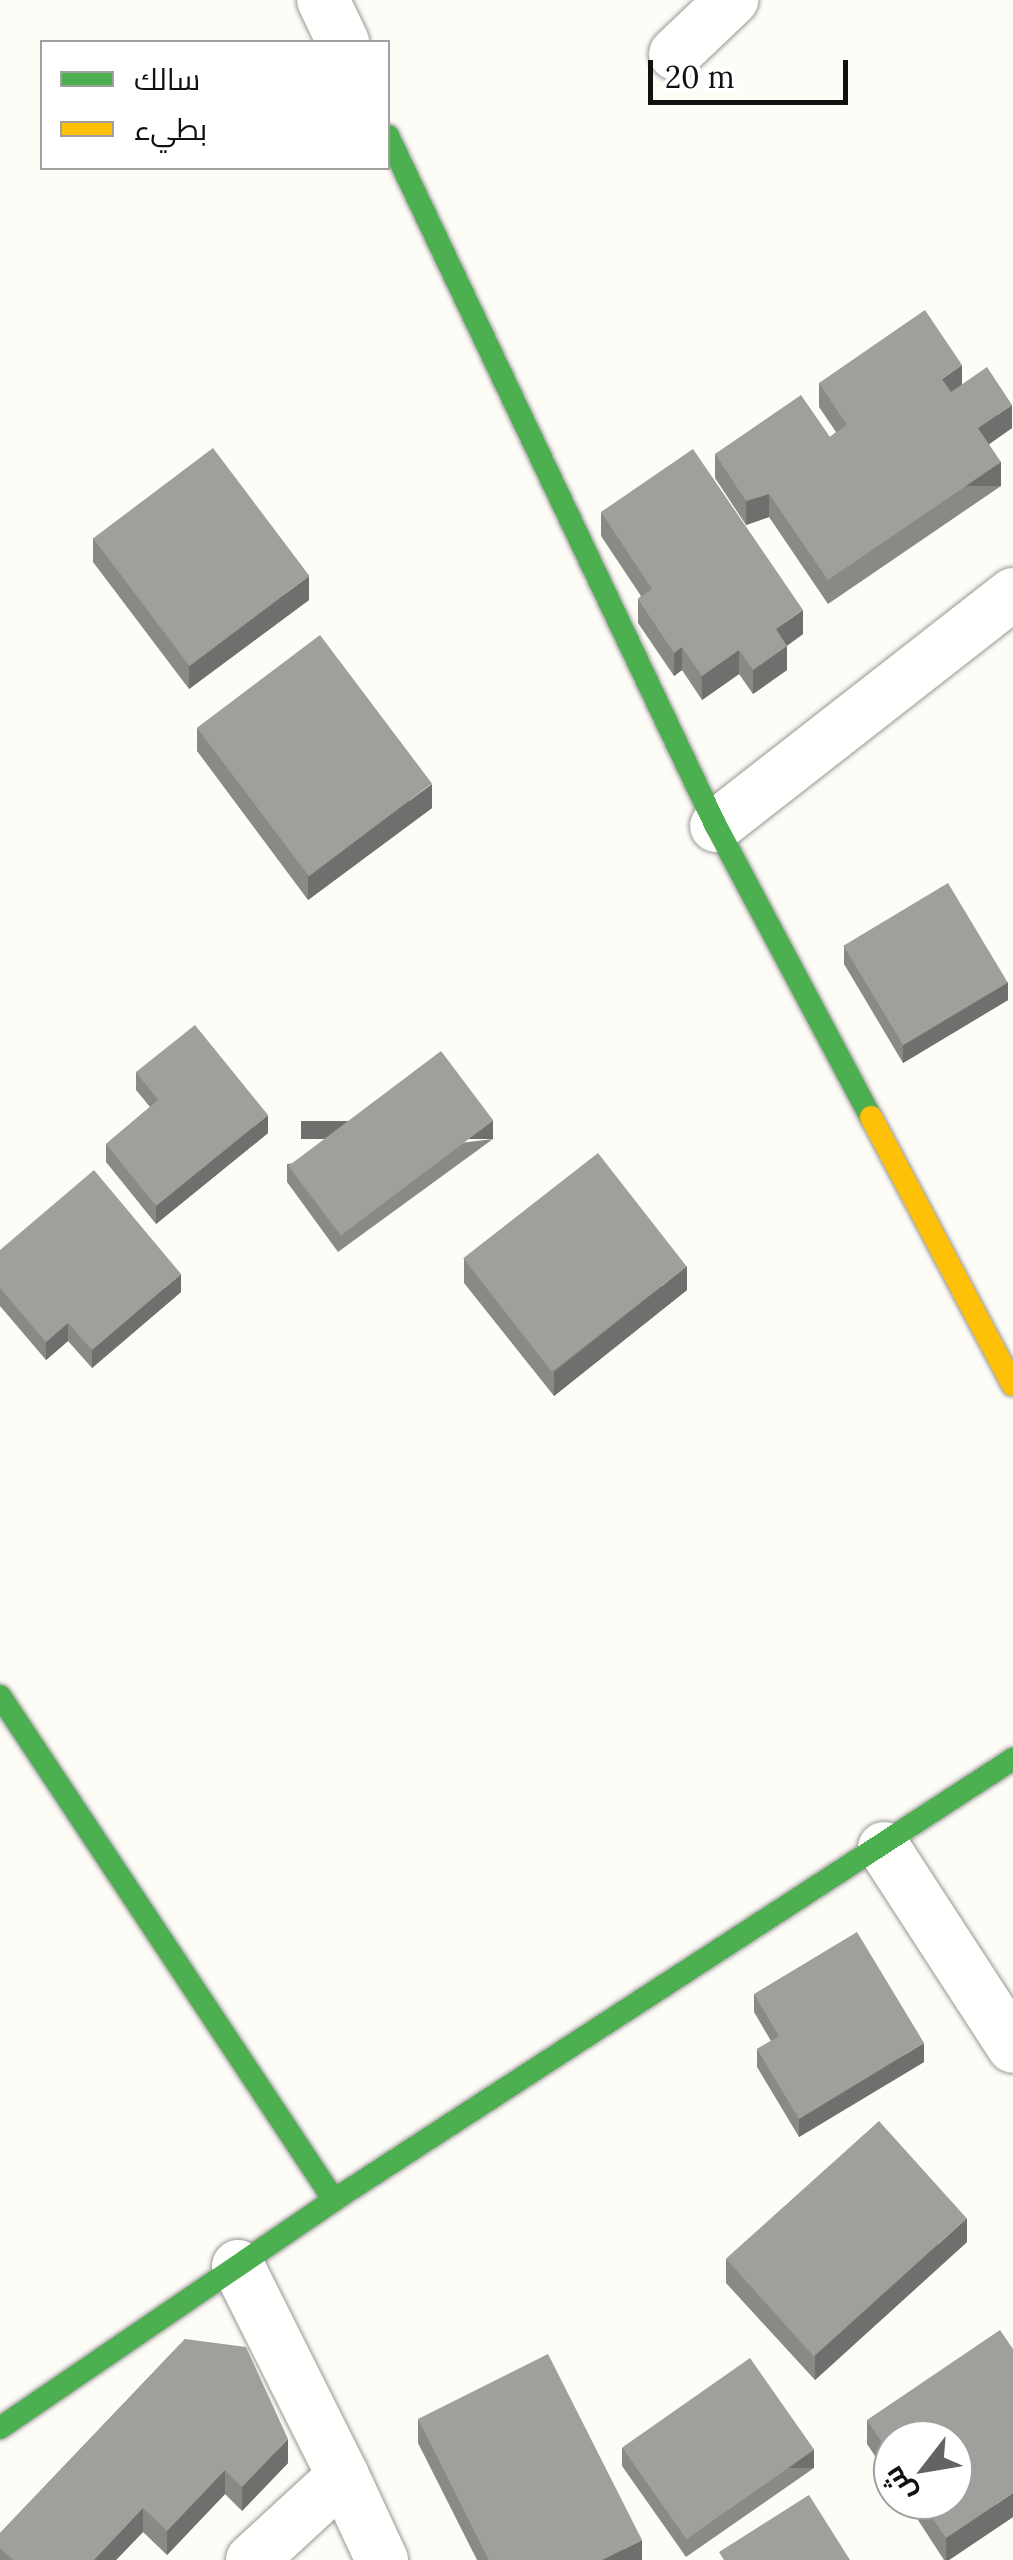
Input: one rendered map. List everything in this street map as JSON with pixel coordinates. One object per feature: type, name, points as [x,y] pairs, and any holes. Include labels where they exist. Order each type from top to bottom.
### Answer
[{"type":"street","points":[[323,0],[342,40]]},
{"type":"street","points":[[676,54],[732,0]]},
{"type":"street","points":[[390,140],[716,826],[1013,1386]]},
{"type":"street","points":[[716,826],[1013,594]]},
{"type":"street","points":[[0,1696],[334,2200]]},
{"type":"street","points":[[0,2428],[334,2200],[884,1848],[1013,1758]]},
{"type":"street","points":[[884,1848],[1013,2048]]},
{"type":"street","points":[[238,2266],[382,2560]]},
{"type":"street","points":[[252,2560],[342,2476]]},
{"type":"building","points":[[925,310],[962,365],[942,379],[951,392],[987,367],[1012,405],[978,428],[1001,462],[828,580],[769,494],[746,501],[715,454],[801,395],[830,437],[847,425],[819,383]]},
{"type":"building","points":[[213,448],[309,576],[189,666],[93,538]]},
{"type":"building","points":[[693,449],[803,610],[776,629],[787,646],[753,670],[739,650],[702,676],[682,647],[674,653],[638,599],[652,589],[601,512]]},
{"type":"building","points":[[320,635],[432,784],[309,876],[197,728]]},
{"type":"building","points":[[948,883],[1008,982],[903,1045],[843,946]]},
{"type":"building","points":[[195,1025],[268,1115],[156,1206],[106,1144],[158,1100],[136,1072]]},
{"type":"building","points":[[441,1051],[493,1120],[341,1235],[288,1166]]},
{"type":"building","points":[[598,1153],[687,1266],[552,1372],[463,1258]]},
{"type":"building","points":[[94,1170],[181,1274],[92,1350],[68,1323],[46,1342],[0,1288],[0,1250]]},
{"type":"building","points":[[857,1932],[924,2043],[799,2119],[757,2049],[779,2036],[754,1994]]},
{"type":"building","points":[[879,2121],[967,2218],[814,2356],[726,2259]]},
{"type":"building","points":[[1000,2330],[1013,2349],[1013,2493],[973,2520],[973,2420],[873,2420],[873,2429],[867,2420]]},
{"type":"building","points":[[185,2339],[246,2347],[288,2439],[242,2487],[225,2470],[167,2531],[143,2508],[94,2560],[13,2560],[0,2548],[0,2533]]},
{"type":"building","points":[[548,2354],[642,2540],[602,2560],[489,2560],[418,2419]]},
{"type":"building","points":[[750,2358],[814,2450],[686,2539],[622,2447]]},
{"type":"building","points":[[809,2495],[850,2560],[724,2560],[719,2552]]},
{"type":"building","points":[[934,2520],[973,2520],[946,2538]]},
{"type":"traffic: fast","points":[[390,140],[716,826],[871,1117]]},
{"type":"traffic: fast","points":[[0,1696],[334,2200]]},
{"type":"traffic: fast","points":[[0,2428],[334,2200],[1013,1759]]},
{"type":"traffic: slow","points":[[871,1117],[1013,1385]]}]
